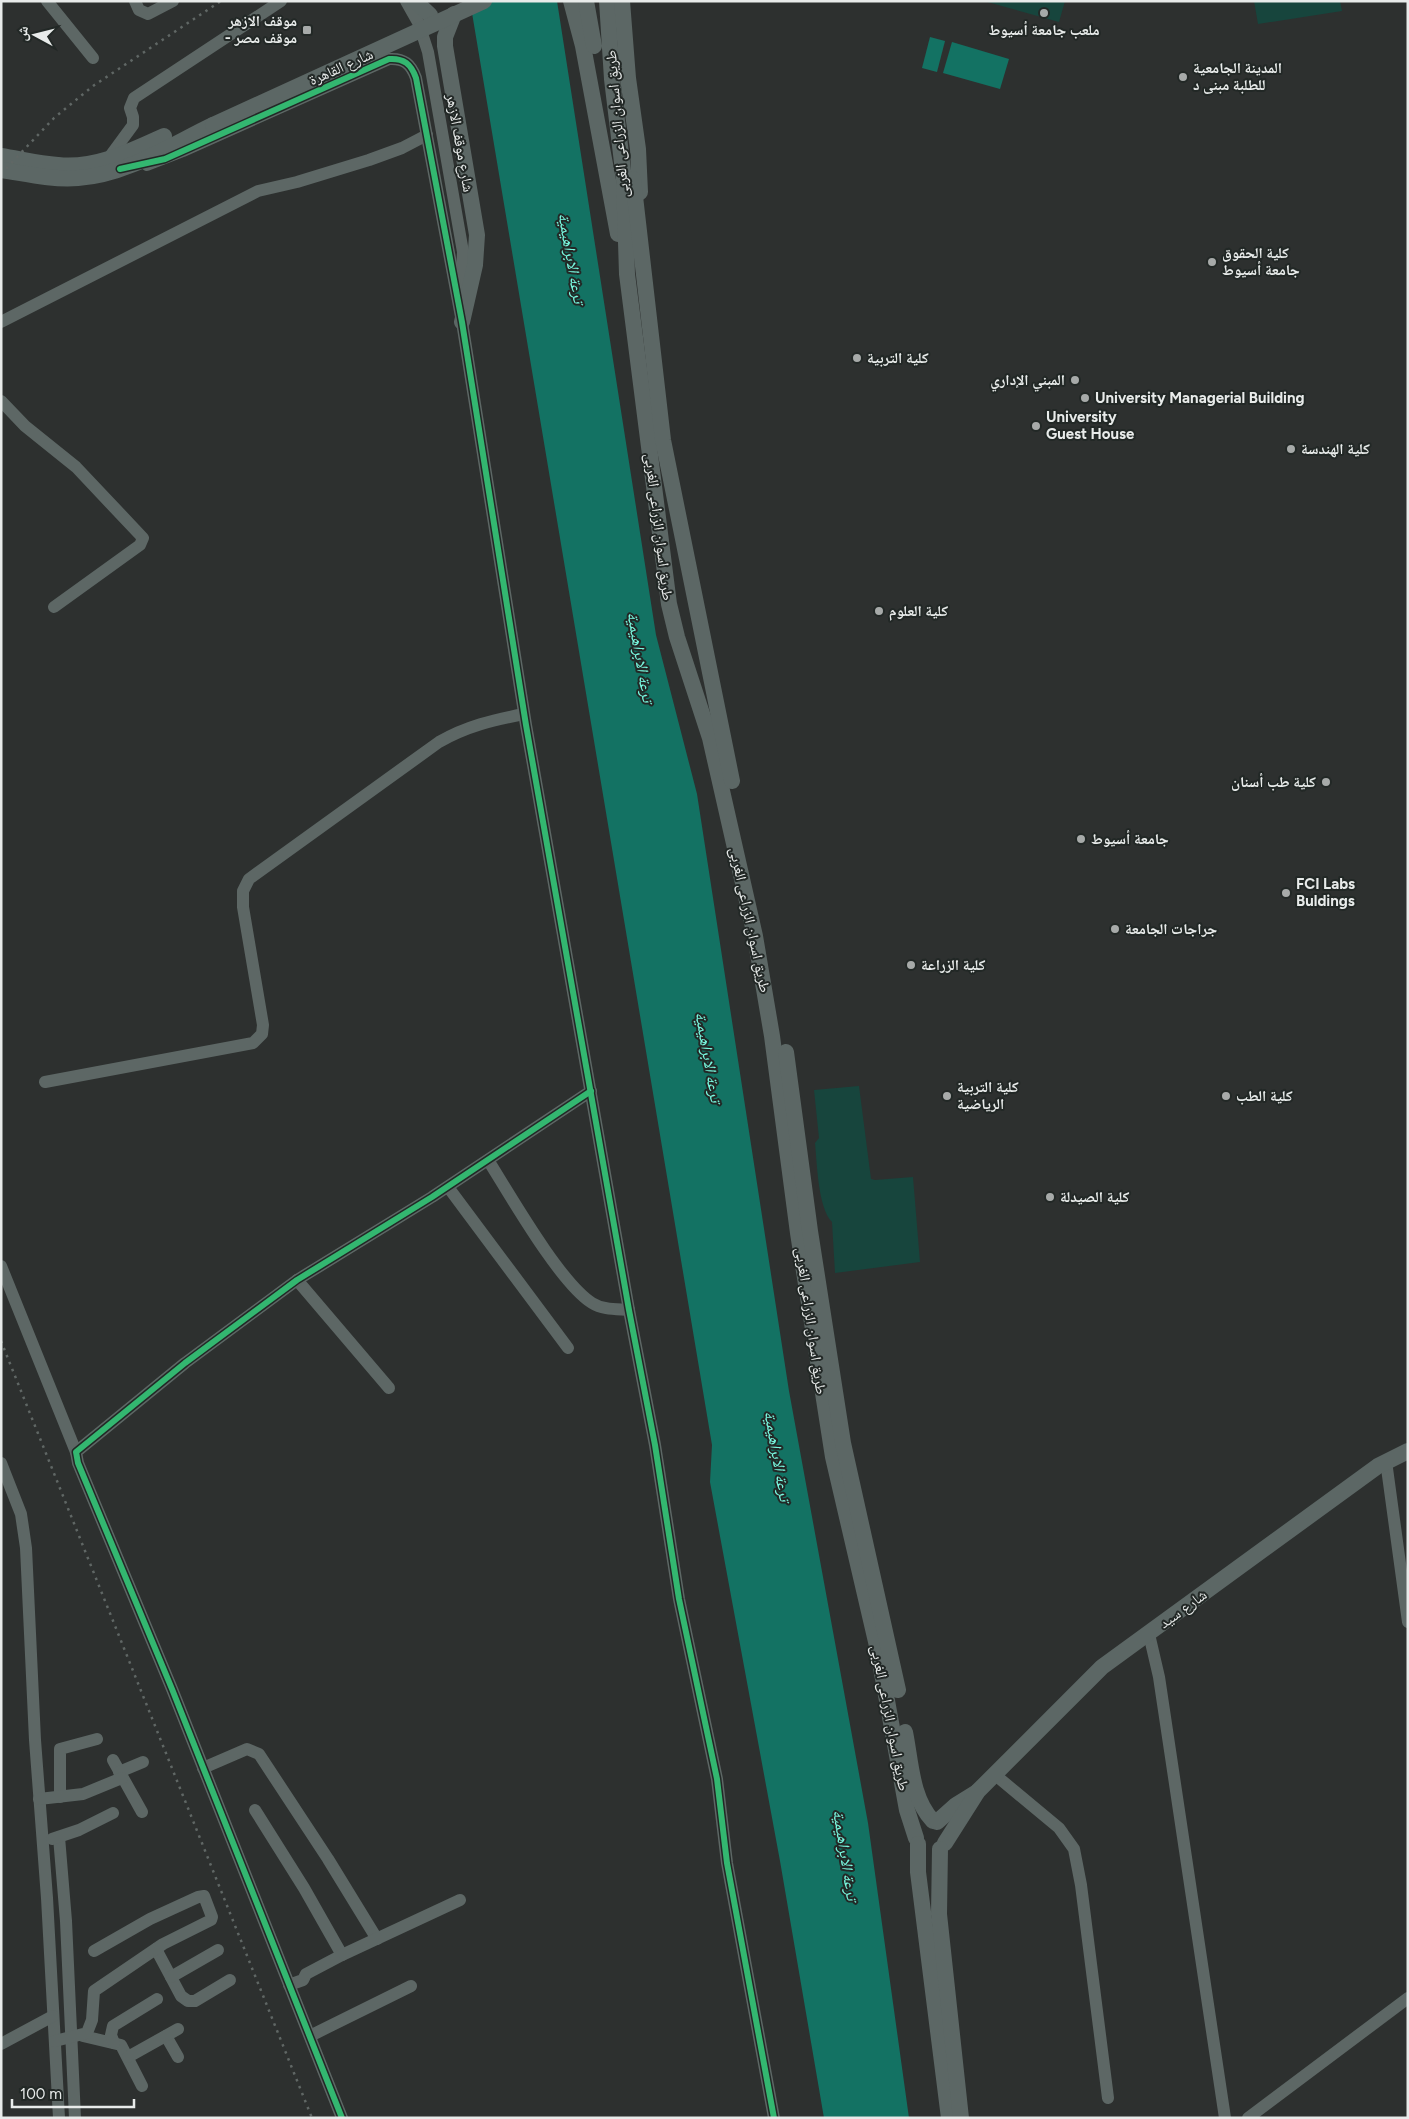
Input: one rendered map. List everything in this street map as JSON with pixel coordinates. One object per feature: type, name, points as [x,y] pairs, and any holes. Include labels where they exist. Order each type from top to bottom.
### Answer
[{"type":"main road","points":[[415,1],[430,15]]},
{"type":"main road","points":[[212,120],[430,15],[484,1]]},
{"type":"main road","points":[[571,1],[583,46],[608,188],[627,274]]},
{"type":"main road","points":[[586,1],[632,237]]},
{"type":"main road","name":"طريق اسوان الزراعى الغربى","points":[[607,1],[613,88],[624,179],[632,237],[646,303],[663,440],[734,794],[760,909],[782,1026],[843,1443],[885,1626],[917,1794],[923,1809],[935,1822]]},
{"type":"main road","name":"طريق اسوان الزراعى الغربى","points":[[615,1],[632,237],[627,274],[672,621],[718,768],[755,936],[772,1036],[800,1243],[831,1448],[883,1675],[907,1810],[917,1841],[918,1872],[949,2118]]},
{"type":"main road","points":[[622,1],[628,78],[639,166],[632,237]]},
{"type":"main road","points":[[212,120],[457,8]]},
{"type":"main road","points":[[457,8],[445,37],[445,46],[477,235],[476,255],[462,322]]},
{"type":"main road","name":"شارع القاهرة","points":[[1,170],[62,178],[95,176],[114,164],[212,120]]},
{"type":"main road","name":"شارع القاهرة","points":[[1,156],[59,166],[114,164]]},
{"type":"main road","points":[[667,588],[676,602],[683,604],[689,597],[690,579]]},
{"type":"main road","points":[[683,652],[682,626],[685,621],[693,622],[703,637]]},
{"type":"main road","name":"شارع سيد","points":[[942,1846],[978,1791],[1102,1667],[1408,1451]]},
{"type":"main road","name":"شارع سيد","points":[[935,1822],[956,1805],[978,1791]]},
{"type":"main road","points":[[942,1846],[930,1852],[917,1841],[916,1833],[922,1824],[935,1822],[944,1828],[939,1914],[961,2118]]},
{"type":"street","points":[[47,1],[93,58]]},
{"type":"street","points":[[135,1],[139,10],[144,13],[152,13],[173,1]]},
{"type":"street","name":"شارع موقف الازهر","points":[[406,1],[419,24],[428,52],[462,242],[463,263],[456,293]]},
{"type":"street","points":[[114,164],[134,120],[130,108],[134,98],[199,61],[285,4]]},
{"type":"street","name":"شارع القاهرة","points":[[114,164],[141,166],[165,159],[389,59],[405,61],[413,68],[462,322],[524,714],[629,1310],[656,1445],[679,1599],[717,1779],[727,1863],[774,2118]]},
{"type":"street","points":[[1,322],[258,191],[297,182],[370,160],[402,148],[427,135]]},
{"type":"street","points":[[1,401],[25,426],[76,468],[143,538],[140,544],[54,607]]},
{"type":"street","points":[[45,1082],[254,1043],[262,1034],[263,1024],[243,907],[243,891],[250,879],[439,742],[462,729],[484,721],[524,714]]},
{"type":"street","points":[[76,1452],[185,1363],[297,1280],[448,1187],[591,1091]]},
{"type":"street","points":[[488,1160],[558,1268],[577,1290],[592,1303],[604,1308],[629,1310]]},
{"type":"street","points":[[448,1187],[568,1348]]},
{"type":"street","points":[[1,1266],[76,1452],[78,1463],[203,1768],[342,2118]]},
{"type":"street","points":[[297,1280],[388,1388]]},
{"type":"street","points":[[1,1463],[23,1525],[59,2118]]},
{"type":"street","points":[[1384,1468],[1395,1519],[1408,1622]]},
{"type":"street","points":[[1149,1634],[1159,1677],[1224,2118]]},
{"type":"street","points":[[60,1797],[60,1749],[97,1739]]},
{"type":"street","points":[[203,1768],[247,1749],[259,1754],[377,1939]]},
{"type":"street","points":[[40,1799],[96,1790],[118,1770],[143,1762]]},
{"type":"street","points":[[118,1770],[142,1812]]},
{"type":"street","points":[[994,1774],[1059,1828],[1074,1849],[1081,1885],[1108,2098]]},
{"type":"street","points":[[255,1810],[304,1888],[342,1955]]},
{"type":"street","points":[[42,1842],[59,1837],[113,1813]]},
{"type":"street","points":[[59,1837],[77,2037],[75,2118]]},
{"type":"street","points":[[77,2037],[91,2027],[94,1991],[156,1949],[211,1920],[212,1917],[204,1896],[198,1896],[165,1911],[94,1951]]},
{"type":"street","points":[[289,1985],[303,1980],[306,1974],[342,1955],[460,1900]]},
{"type":"street","points":[[156,1949],[184,2000],[192,2002],[230,1980]]},
{"type":"street","points":[[171,1977],[218,1950]]},
{"type":"street","points":[[310,2036],[411,1986]]},
{"type":"street","points":[[1248,2118],[1408,1998]]},
{"type":"street","points":[[114,2043],[110,2035],[113,2026],[157,1999]]},
{"type":"street","points":[[1,2044],[53,2016]]},
{"type":"street","points":[[128,2057],[178,2029]]},
{"type":"street","points":[[166,2036],[178,2057]]},
{"type":"street","points":[[55,2041],[77,2037],[114,2043],[124,2048],[142,2086]]},
{"type":"shaded area","name":"ملعب جامعة أسيوط","points":[[984,1],[1065,1],[1059,22]]},
{"type":"shaded area","points":[[1254,1],[1340,1],[1342,11],[1258,24]]},
{"type":"shaded area","points":[[859,1086],[871,1179],[913,1177],[920,1262],[835,1273],[832,1222],[824,1207],[818,1173],[815,1143],[819,1138],[814,1090]]},
{"type":"water","name":"ترعة الابراهيمية","points":[[470,1],[557,1],[656,635],[697,794],[789,1391],[868,1823],[909,2118],[824,2118],[780,1861],[710,1482],[712,1445]]},
{"type":"water","points":[[930,37],[945,41],[937,72],[922,68]]},
{"type":"water","points":[[952,42],[1009,59],[1000,89],[943,73]]},
{"type":"railway","points":[[1,174],[54,118],[93,86],[221,1]]},
{"type":"railway","points":[[1,1341],[312,2118]]},
{"type":"cycle path","points":[[120,169],[165,159],[389,59],[406,63],[412,69],[416,78],[462,322],[526,725],[629,1310],[655,1445],[679,1599],[717,1779],[727,1863],[774,2118]]},
{"type":"cycle path","points":[[342,2118],[172,1689],[78,1463],[76,1452],[185,1363],[297,1280],[432,1197],[591,1091]]},
{"type":"place","name":"ملعب جامعة أسيوط","points":[[1044,13]]},
{"type":"place","name":"موقف الازهر - موقف مصر","points":[[307,30]]},
{"type":"place","name":"المدينة الجامعية للطلبة مبنى د","points":[[1183,77]]},
{"type":"place","name":"كلية الحقوق جامعة أسيوط","points":[[1212,262]]},
{"type":"place","name":"كلية التربية","points":[[857,358]]},
{"type":"place","name":"المبني الإداري","points":[[1075,380]]},
{"type":"place","name":"University Managerial Building","points":[[1085,398]]},
{"type":"place","name":"University Guest House","points":[[1036,426]]},
{"type":"place","name":"كلية الهندسة","points":[[1291,449]]},
{"type":"place","name":"كلية العلوم","points":[[879,611]]},
{"type":"place","name":"كلية طب أسنان","points":[[1326,782]]},
{"type":"place","name":"جامعة أسيوط","points":[[1081,839]]},
{"type":"place","name":"FCI Labs Buldings","points":[[1286,893]]},
{"type":"place","name":"جراجات الجامعة","points":[[1115,929]]},
{"type":"place","name":"كلية الزراعة","points":[[911,965]]},
{"type":"place","name":"كلية التربية الرياضية","points":[[947,1096]]},
{"type":"place","name":"كلية الطب","points":[[1226,1096]]},
{"type":"place","name":"كلية الصيدلة","points":[[1050,1197]]}]
